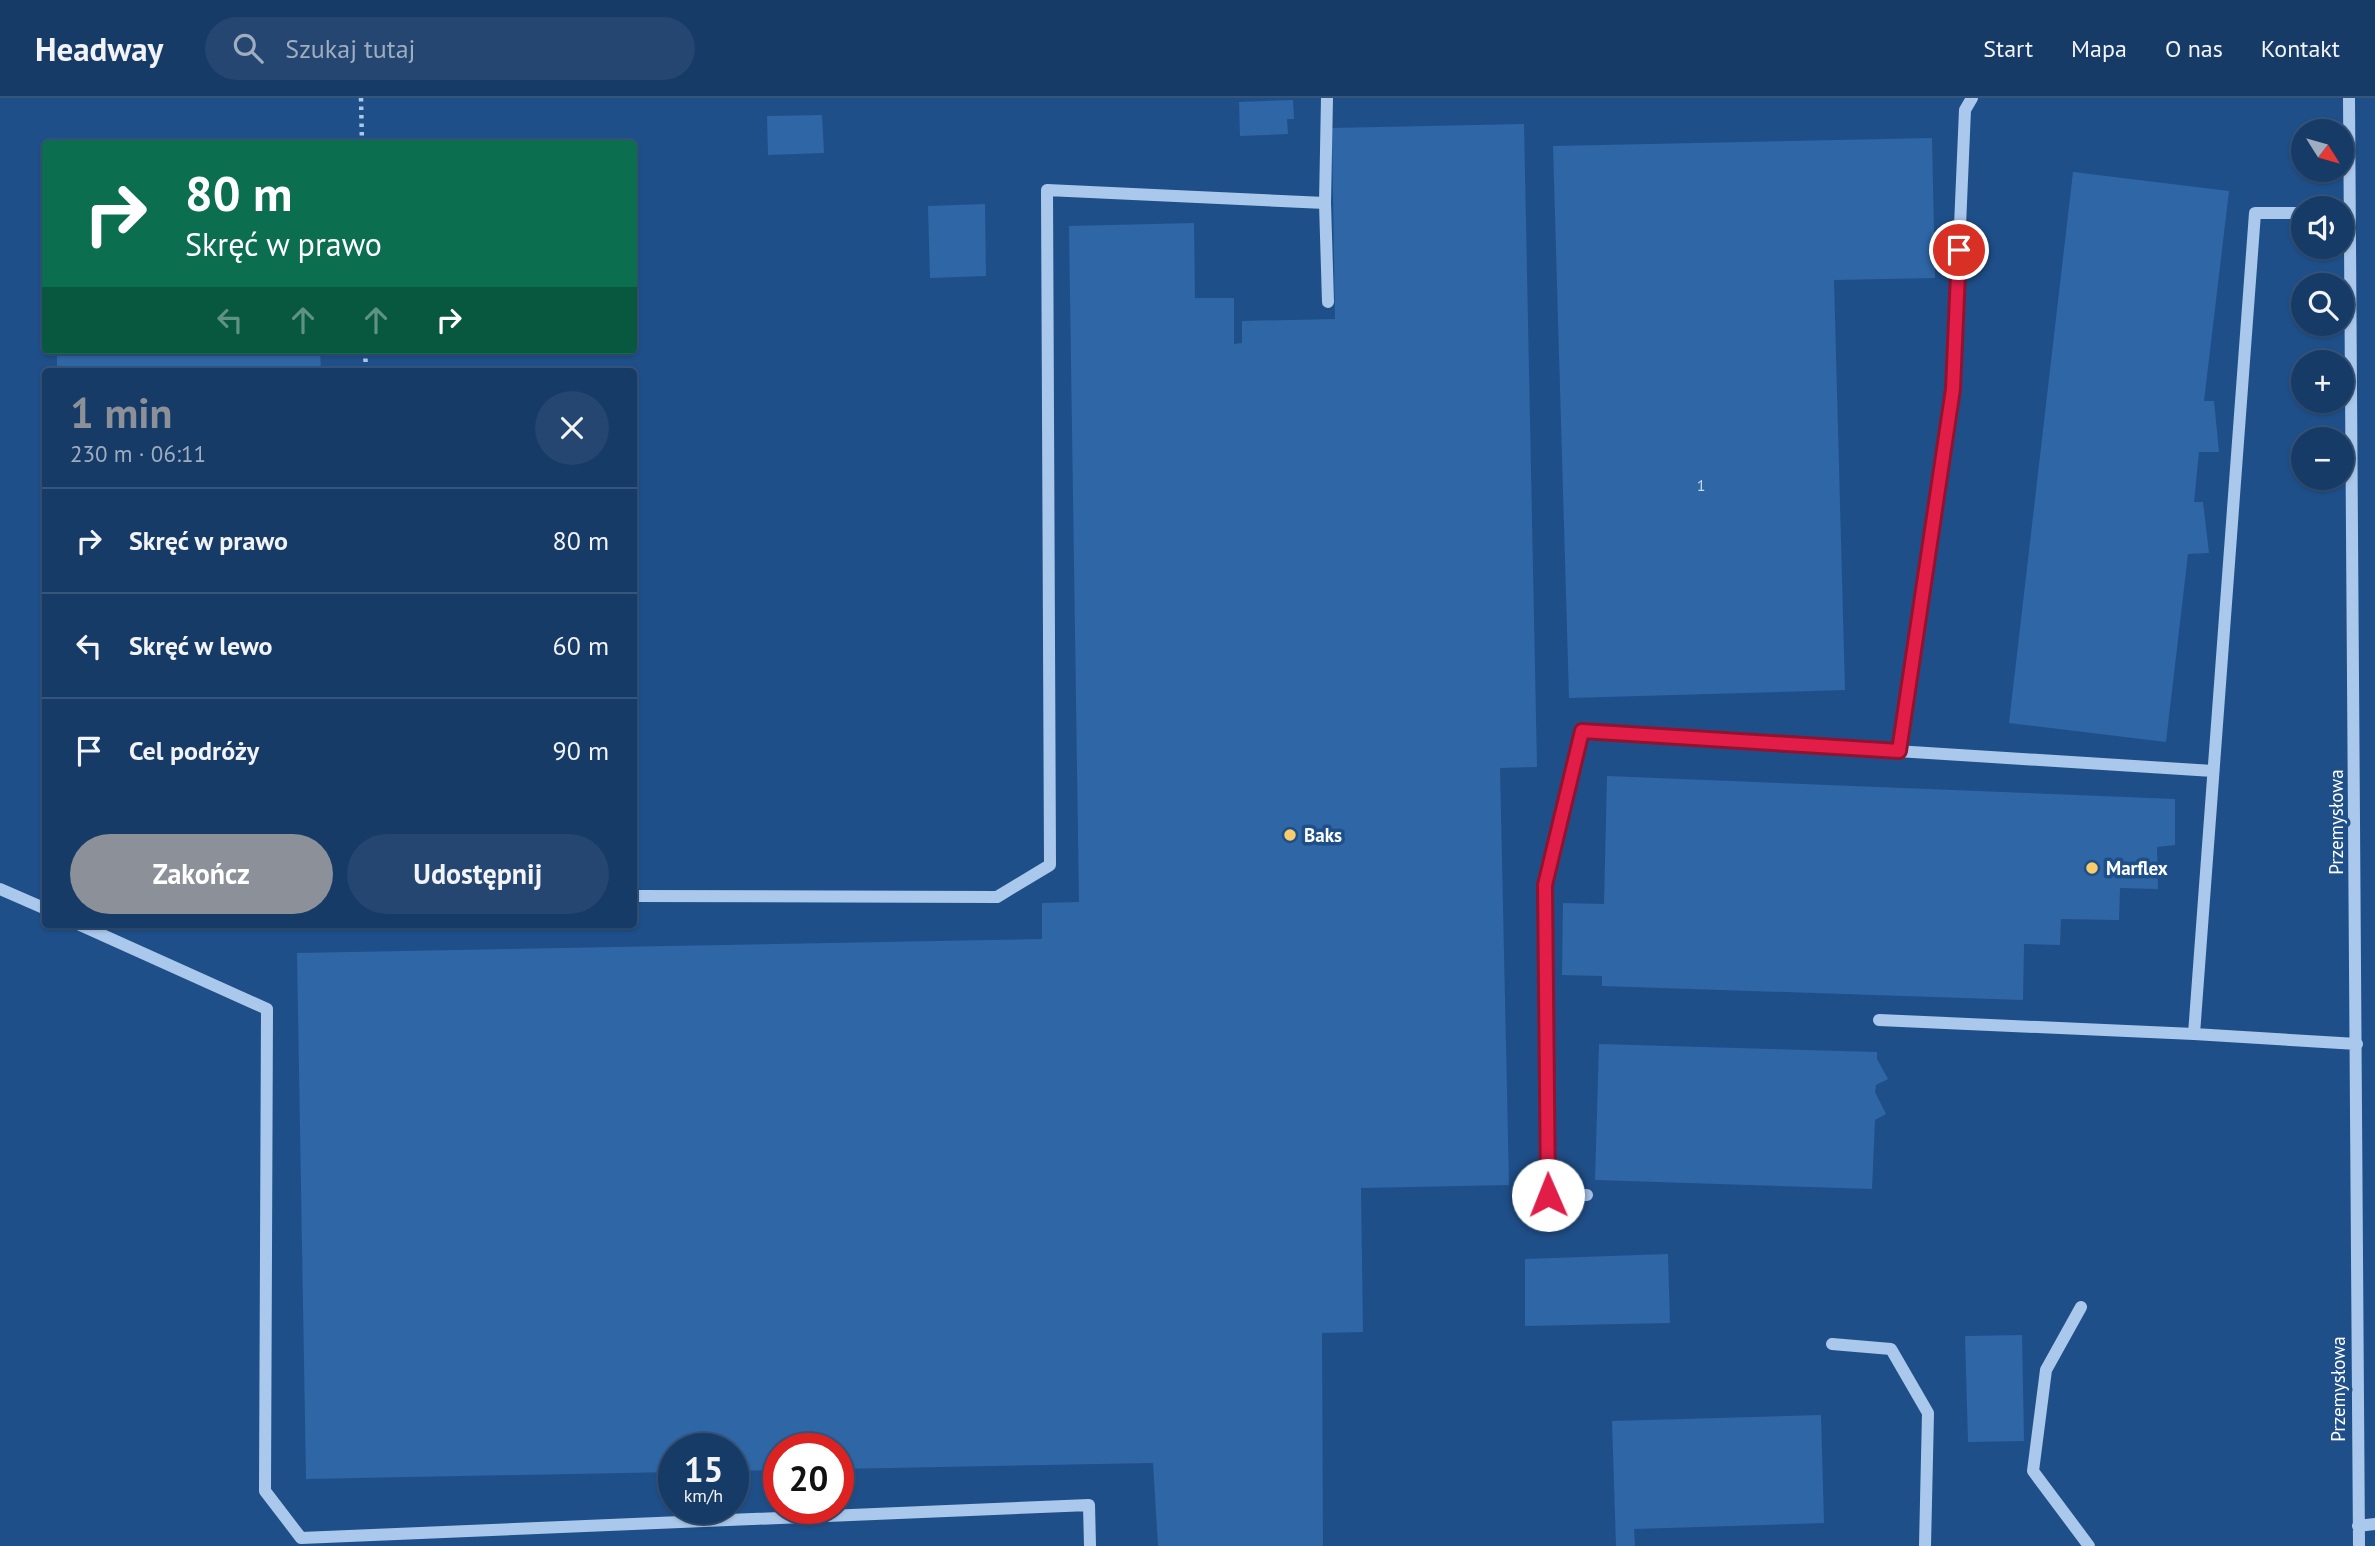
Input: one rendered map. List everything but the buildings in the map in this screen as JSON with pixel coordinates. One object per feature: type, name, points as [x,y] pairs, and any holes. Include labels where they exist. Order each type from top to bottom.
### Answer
[{"type":"street","points":[[1327,98],[1325,203],[1328,302]]},
{"type":"street","points":[[1899,751],[1953,389],[1965,110],[1972,98]]},
{"type":"street","name":"Przemysłowa","points":[[2346,196],[2349,98]]},
{"type":"street","points":[[637,896],[997,897],[1050,865],[1047,190],[1325,203]]},
{"type":"street","points":[[2194,1034],[2255,213],[2291,213]]},
{"type":"street","name":"Przemysłowa","points":[[2347,259],[2357,1044],[2359,1546]]},
{"type":"street","points":[[1587,1195],[1548,1195],[1547,1168],[1545,885],[1582,731],[2213,771]]},
{"type":"street","points":[[0,889],[42,907]]},
{"type":"street","points":[[87,928],[267,1009],[265,1491],[301,1538],[1089,1505],[1090,1546]]},
{"type":"street","points":[[1879,1020],[2357,1044]]},
{"type":"street","points":[[2081,1307],[2046,1370],[2033,1471],[2089,1546]]},
{"type":"street","points":[[1832,1344],[1891,1349],[1927,1413],[1926,1546]]},
{"type":"street","points":[[2358,1526],[2375,1524]]},
{"type":"path","points":[[361,98],[362,140]]},
{"type":"place","name":"Baks","points":[[1290,835]]},
{"type":"place","name":"Marflex","points":[[2092,868]]},
{"type":"route","points":[[1548,1195],[1545,885],[1582,731],[1899,751],[1953,389],[1959,250]]}]
